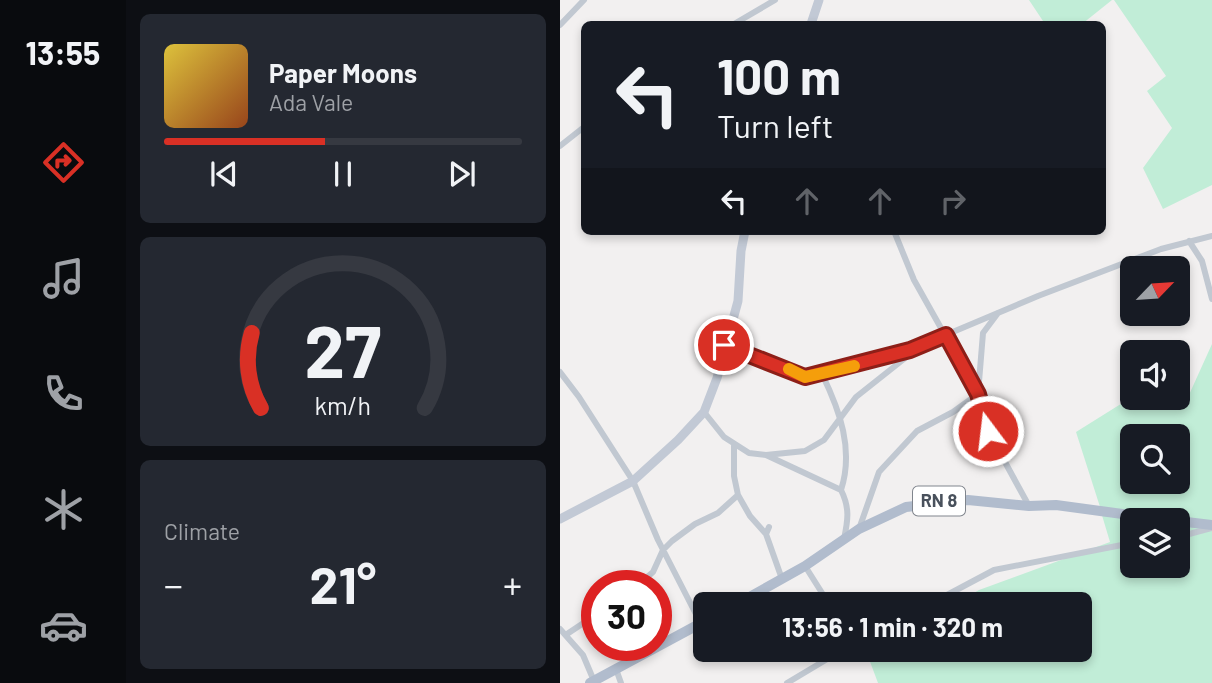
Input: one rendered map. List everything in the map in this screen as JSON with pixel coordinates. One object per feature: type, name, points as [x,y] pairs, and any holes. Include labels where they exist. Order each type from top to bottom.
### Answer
[{"type":"main road","name":"RN 8","points":[[759,592],[806,566],[884,515],[930,502],[968,500],[1029,506],[1056,505],[1120,514]]},
{"type":"main road","points":[[1190,523],[1212,526]]},
{"type":"main road","points":[[592,682],[693,627]]},
{"type":"street","points":[[560,25],[584,0]]},
{"type":"street","points":[[739,21],[775,0]]},
{"type":"street","points":[[812,21],[819,0]]},
{"type":"street","points":[[560,146],[581,129]]},
{"type":"street","points":[[560,519],[633,481],[704,412],[717,378],[738,301],[744,235]]},
{"type":"street","points":[[896,235],[914,280],[978,394],[988,431],[1029,506]]},
{"type":"street","points":[[724,345],[805,377],[822,374],[921,346],[999,312],[1189,241],[1212,236]]},
{"type":"street","points":[[1189,241],[1202,261],[1212,299]]},
{"type":"street","points":[[859,529],[879,472],[917,430],[953,412],[978,394],[984,333],[999,312]]},
{"type":"street","points":[[704,412],[724,437],[749,453],[766,455],[805,451],[824,440],[856,397],[921,346]]},
{"type":"street","points":[[560,372],[633,481],[663,550],[693,604]]},
{"type":"street","points":[[822,374],[845,429],[845,477],[841,490]]},
{"type":"street","points":[[734,444],[734,476],[738,495],[767,531],[782,579]]},
{"type":"street","points":[[766,455],[841,490],[848,504],[849,518],[844,540]]},
{"type":"street","points":[[654,570],[663,550],[672,541],[695,524],[718,513],[738,495]]},
{"type":"street","points":[[1190,533],[1212,526]]},
{"type":"street","points":[[953,592],[994,570],[1120,545]]},
{"type":"street","points":[[806,566],[822,592]]},
{"type":"street","points":[[567,634],[581,625]]},
{"type":"street","points":[[560,629],[583,655],[592,682]]},
{"type":"street","points":[[787,683],[822,662]]},
{"type":"street","points":[[616,669],[621,683]]},
{"type":"green space","points":[[1029,0],[1112,0],[1086,21],[1043,21]]},
{"type":"green space","points":[[1114,0],[1212,0],[1212,185],[1163,209],[1143,168],[1172,128],[1147,91],[1166,76]]},
{"type":"green space","points":[[1212,344],[1212,683],[878,683],[870,662],[1092,662],[1092,592],[976,592],[1110,542],[1101,512],[1120,517],[1120,578],[1190,578],[1190,508],[1120,508],[1120,512],[1101,510],[1076,432],[1120,404],[1120,410],[1190,410],[1190,393]]},
{"type":"slow traffic","points":[[789,369],[805,377],[854,366]]},
{"type":"route","points":[[724,345],[805,377],[910,350],[946,335],[978,394],[988,431]]}]
